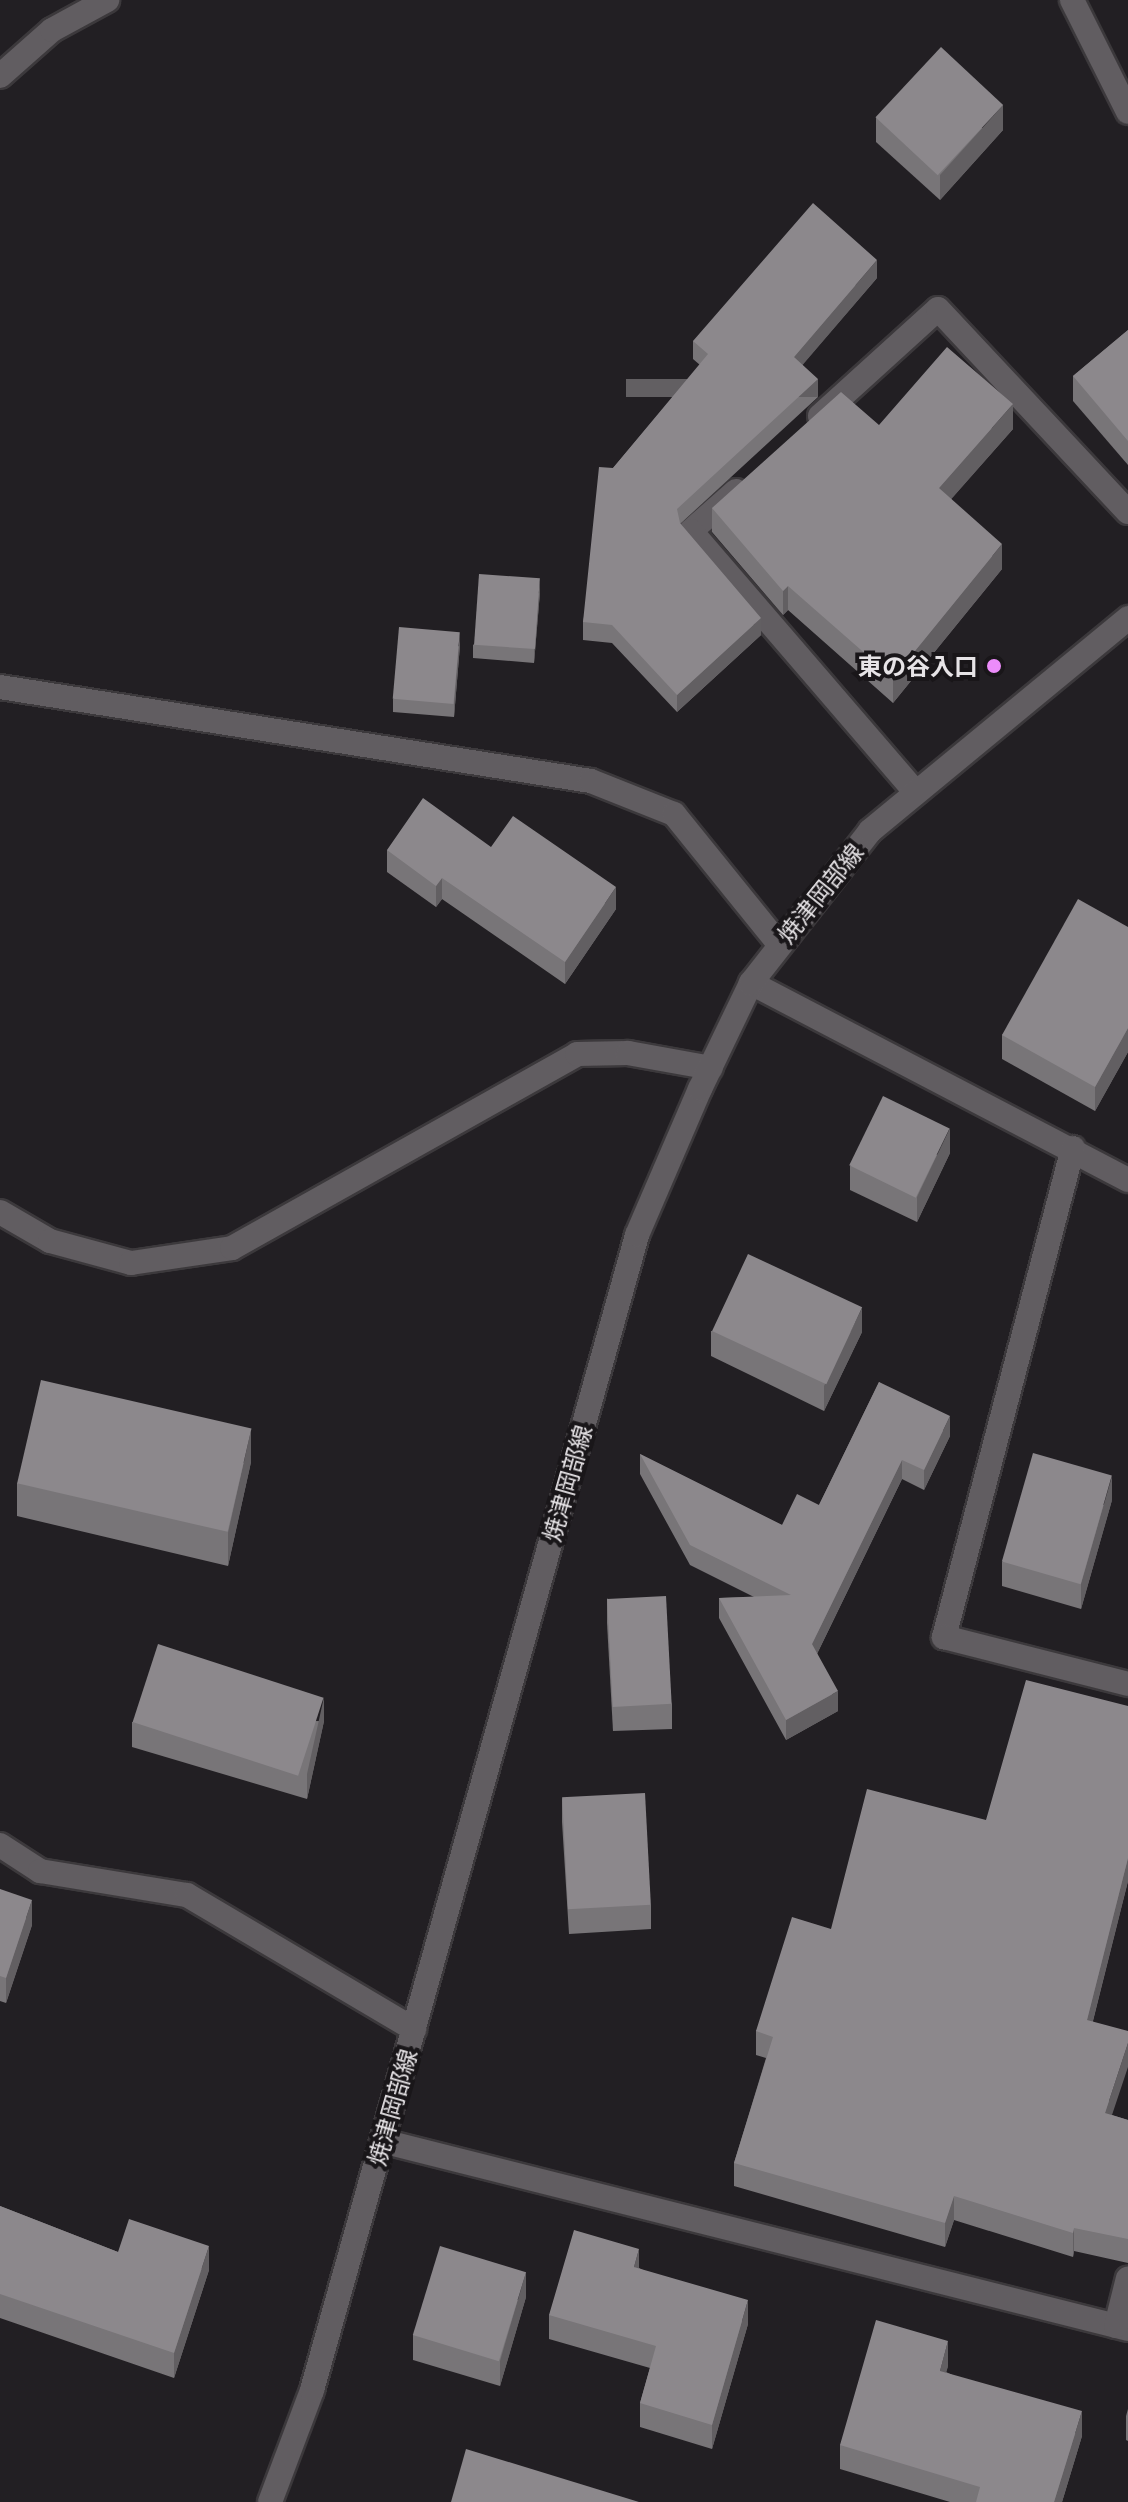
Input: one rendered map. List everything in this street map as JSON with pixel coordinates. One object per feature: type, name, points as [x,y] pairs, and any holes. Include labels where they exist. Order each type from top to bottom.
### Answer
[{"type":"street","points":[[0,76],[52,30],[107,0]]},
{"type":"street","points":[[1072,0],[1128,112]]},
{"type":"street","points":[[797,436],[938,309],[1128,512]]},
{"type":"street","points":[[762,468],[691,531],[916,793]]},
{"type":"street","name":"焼津岡部線","points":[[270,2502],[312,2390],[637,1235],[711,1068],[751,983],[870,831],[1128,618]]},
{"type":"street","points":[[0,687],[591,781],[674,814],[779,944]]},
{"type":"street","points":[[751,983],[1073,1148],[1128,1180]]},
{"type":"street","points":[[0,1212],[50,1241],[131,1263],[232,1248],[577,1054],[628,1053],[711,1068]]},
{"type":"street","points":[[1073,1148],[944,1637],[1128,1684]]},
{"type":"street","points":[[0,1845],[40,1871],[187,1895],[414,2029]]},
{"type":"street","points":[[382,2141],[1122,2327],[1128,2278]]},
{"type":"building","points":[[941,47],[1003,105],[938,175],[876,117]]},
{"type":"building","points":[[813,203],[877,260],[794,357],[818,379],[677,509],[680,523],[761,618],[677,695],[612,625],[583,622],[599,467],[613,468],[708,354],[693,341]]},
{"type":"building","points":[[1128,330],[1128,441],[1073,376]]},
{"type":"building","points":[[947,347],[1013,404],[939,488],[1002,544],[893,678],[788,586],[783,591],[712,508],[841,392],[879,425]]},
{"type":"building","points":[[479,574],[540,578],[535,649],[474,645]]},
{"type":"building","points":[[399,627],[460,632],[453,704],[393,699]]},
{"type":"building","points":[[423,798],[491,847],[513,816],[616,887],[565,962],[442,878],[436,886],[387,850]]},
{"type":"building","points":[[1078,899],[1128,927],[1128,1028],[1095,1087],[1002,1035]]},
{"type":"building","points":[[883,1096],[950,1128],[916,1198],[849,1165]]},
{"type":"building","points":[[748,1254],[862,1307],[826,1384],[712,1331]]},
{"type":"building","points":[[41,1380],[251,1429],[228,1532],[17,1483]]},
{"type":"building","points":[[879,1382],[950,1416],[924,1470],[902,1460],[812,1644],[838,1691],[786,1720],[719,1598],[791,1595],[690,1545],[640,1454],[782,1525],[797,1494],[819,1505]]},
{"type":"building","points":[[1033,1453],[1112,1476],[1081,1584],[1002,1562]]},
{"type":"building","points":[[666,1596],[672,1704],[613,1707],[607,1599]]},
{"type":"building","points":[[158,1644],[323,1698],[298,1776],[133,1722]]},
{"type":"building","points":[[1026,1680],[1128,1706],[1128,1858],[1087,2020],[1128,2031],[1128,2043],[1105,2113],[1128,2120],[1128,2239],[1074,2228],[1073,2233],[954,2196],[945,2223],[734,2163],[773,2037],[756,2031],[792,1917],[831,1929],[867,1789],[986,1820]]},
{"type":"building","points":[[645,1793],[651,1905],[568,1909],[562,1797]]},
{"type":"building","points":[[0,1889],[32,1900],[6,1978],[0,1976]]},
{"type":"building","points":[[0,2206],[118,2252],[129,2219],[209,2246],[174,2353],[0,2294]]},
{"type":"building","points":[[574,2230],[639,2249],[634,2267],[748,2300],[712,2425],[640,2403],[656,2346],[549,2315]]},
{"type":"building","points":[[440,2246],[526,2272],[499,2361],[413,2335]]},
{"type":"building","points":[[876,2320],[948,2341],[940,2371],[1082,2411],[1054,2502],[976,2502],[980,2487],[840,2445]]},
{"type":"building","points":[[466,2449],[639,2502],[451,2502]]},
{"type":"place","name":"東の谷入口","points":[[994,666]]}]
